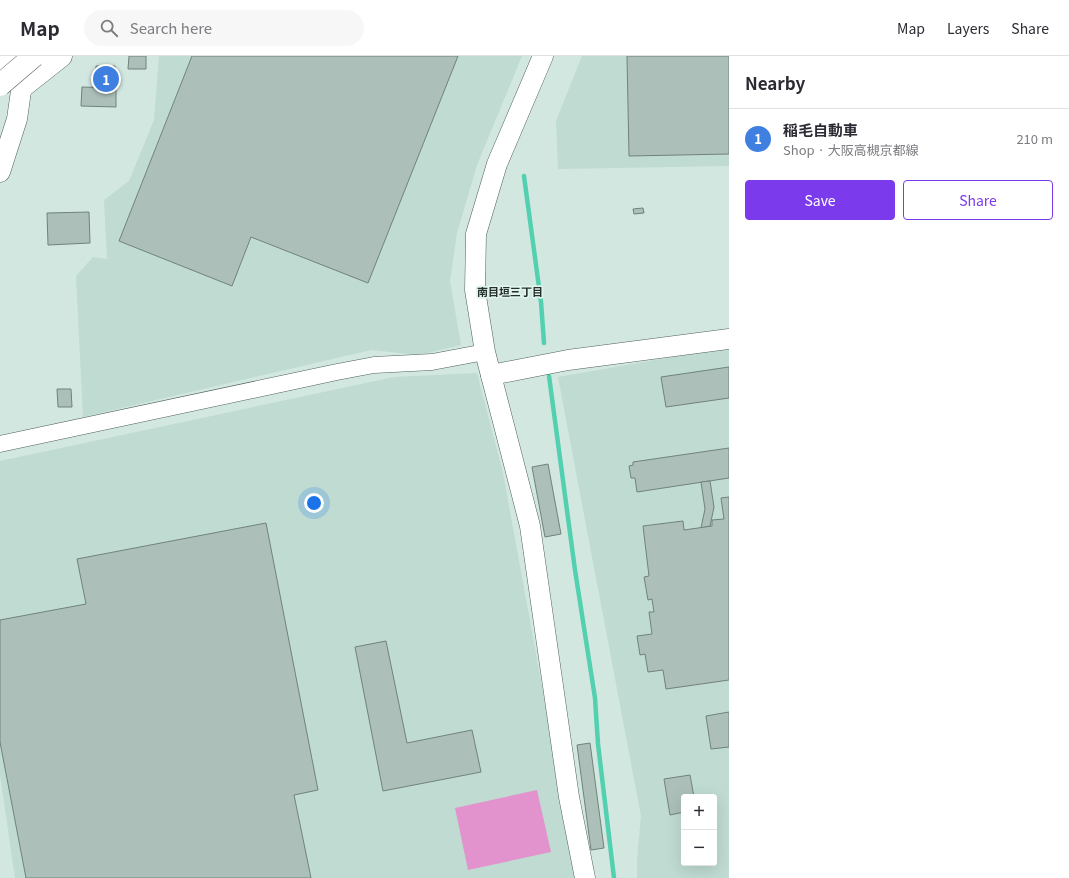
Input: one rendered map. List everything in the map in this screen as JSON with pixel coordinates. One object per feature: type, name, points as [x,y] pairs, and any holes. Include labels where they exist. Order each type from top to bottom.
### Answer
[{"type":"main road","points":[[0,61],[6,56]]},
{"type":"main road","points":[[0,84],[33,56]]},
{"type":"main road","points":[[23,86],[61,56]]},
{"type":"street","points":[[0,172],[17,119],[23,86],[33,56]]},
{"type":"street","points":[[543,56],[497,164],[476,234],[475,290],[485,352],[530,526],[567,782],[585,878]]},
{"type":"street","points":[[491,374],[568,360],[729,338]]},
{"type":"street","points":[[0,444],[337,372],[374,365],[432,362],[485,352]]},
{"type":"shaded area","points":[[159,56],[522,56],[477,165],[457,233],[450,281],[461,345],[419,355],[371,350],[83,417],[76,276],[93,257],[107,259],[104,200],[129,181],[154,120]]},
{"type":"shaded area","points":[[582,56],[729,56],[729,166],[558,169],[556,121]]},
{"type":"shaded area","points":[[729,347],[729,878],[637,878],[637,859],[641,816],[558,377]]},
{"type":"shaded area","points":[[477,373],[503,473],[577,878],[15,878],[0,775],[0,461],[394,377]]},
{"type":"shaded area","points":[[537,790],[551,852],[468,870],[455,808]]},
{"type":"building","points":[[129,56],[146,56],[146,69],[128,69]]},
{"type":"building","points":[[192,56],[458,56],[368,283],[251,237],[232,286],[119,241]]},
{"type":"building","points":[[627,56],[729,56],[729,154],[629,156]]},
{"type":"building","points":[[96,66],[115,66],[116,88],[95,87]]},
{"type":"building","points":[[82,87],[116,88],[116,107],[81,106]]},
{"type":"building","points":[[643,208],[644,213],[634,214],[633,209]]},
{"type":"building","points":[[89,212],[90,243],[48,245],[47,213]]},
{"type":"building","points":[[729,367],[729,398],[666,407],[661,377]]},
{"type":"building","points":[[57,389],[71,389],[72,407],[58,407]]},
{"type":"building","points":[[729,448],[729,478],[637,492],[635,478],[631,478],[629,466],[633,465],[633,462]]},
{"type":"building","points":[[548,464],[561,534],[545,537],[532,467]]},
{"type":"building","points":[[710,481],[714,507],[710,526],[701,528],[705,509],[701,482]]},
{"type":"building","points":[[729,497],[729,680],[666,689],[663,670],[648,672],[645,654],[640,655],[637,636],[652,634],[649,612],[654,612],[652,599],[648,600],[644,577],[649,576],[643,526],[683,521],[684,530],[712,526],[712,520],[724,519],[721,498]]},
{"type":"building","points":[[266,523],[318,790],[294,795],[311,878],[26,878],[0,742],[0,620],[86,604],[77,559]]},
{"type":"building","points":[[386,641],[407,743],[472,730],[481,772],[383,791],[355,647]]},
{"type":"building","points":[[729,712],[729,747],[711,749],[706,716]]},
{"type":"building","points":[[590,743],[604,848],[591,850],[577,745]]},
{"type":"building","points":[[690,775],[693,794],[681,794],[681,813],[670,815],[664,779]]},
{"type":"waterway","points":[[524,176],[541,302],[544,343]]},
{"type":"waterway","points":[[549,376],[575,570],[595,698],[598,744],[614,878]]},
{"type":"place","name":"稲毛自動車","points":[[106,79]]},
{"type":"district","name":"南目垣三丁目","points":[[510,292]]}]
